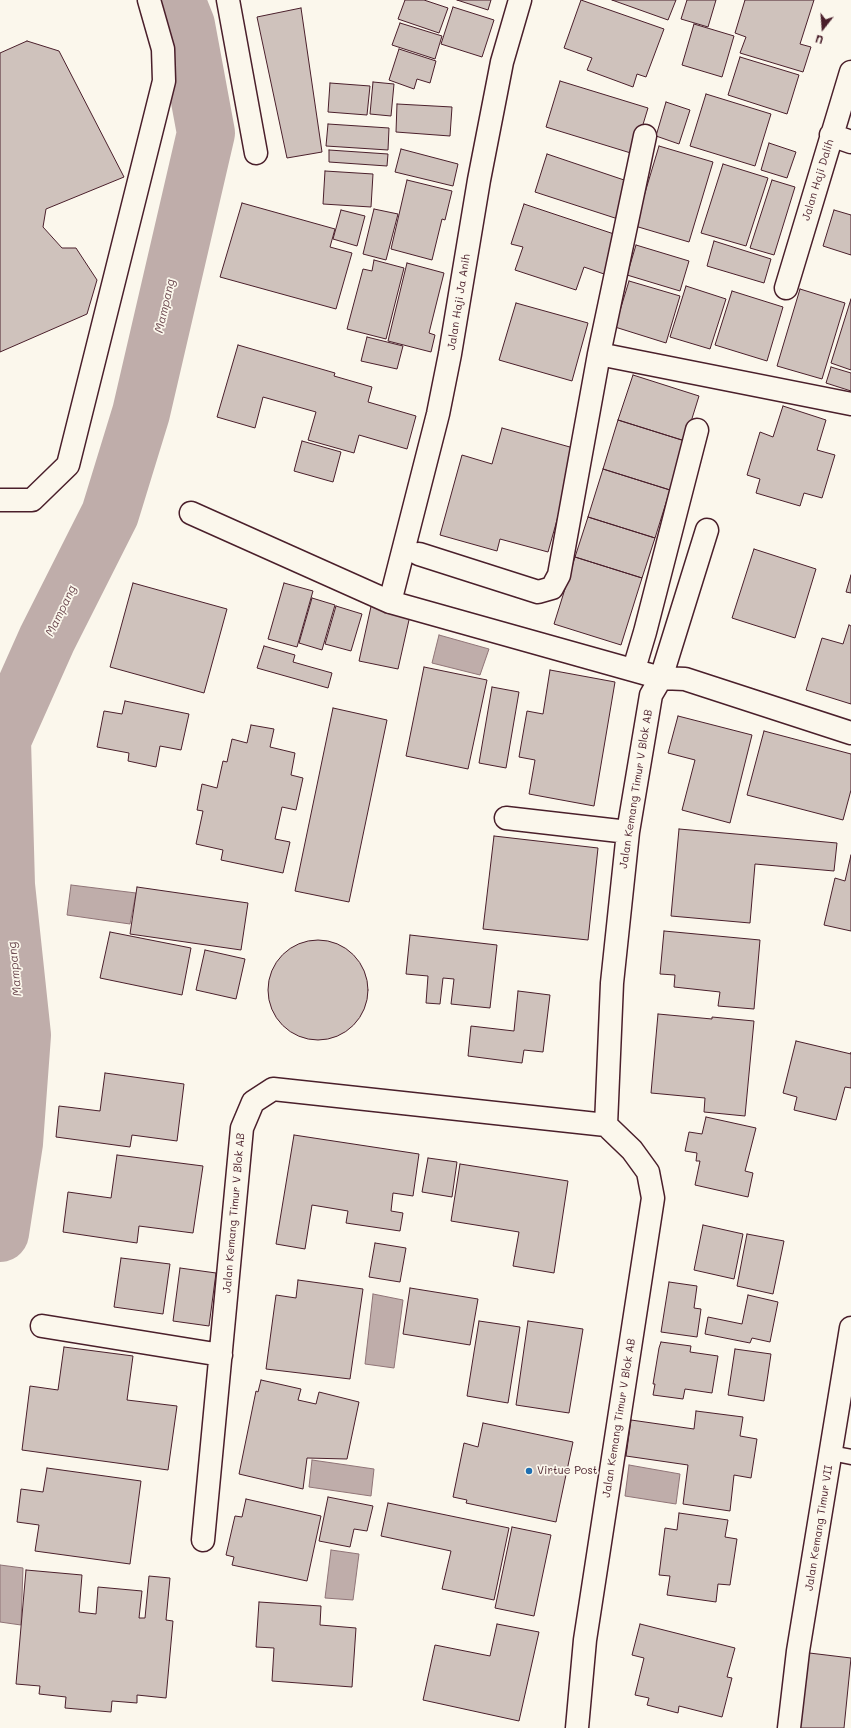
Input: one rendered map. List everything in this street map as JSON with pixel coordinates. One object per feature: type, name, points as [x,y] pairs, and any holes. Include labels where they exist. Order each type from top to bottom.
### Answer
[{"type":"street","points":[[0,500],[32,500],[68,465],[164,81],[163,49],[149,0]]},
{"type":"street","points":[[228,0],[256,153]]},
{"type":"street","name":"Jalan Haji Ja Anih","points":[[390,602],[438,414],[500,70],[520,0]]},
{"type":"street","name":"Jalan Haji Dalih","points":[[786,288],[841,139],[851,72]]},
{"type":"street","points":[[419,554],[538,592],[552,588],[558,575],[599,354],[645,136]]},
{"type":"street","points":[[599,354],[851,404]]},
{"type":"street","points":[[634,669],[645,632],[696,430]]},
{"type":"street","points":[[191,513],[390,602],[634,669],[661,678],[685,679],[851,733]]},
{"type":"street","name":"Jalan Kemang Timur V Blok AB","points":[[606,1125],[612,983],[628,832],[651,695],[661,678],[706,530]]},
{"type":"street","points":[[506,818],[628,832]]},
{"type":"street","name":"Jalan Kemang Timur V Blok AB","points":[[203,1540],[222,1355],[242,1128],[253,1102],[272,1089],[606,1125],[632,1150],[648,1172],[653,1198],[585,1640],[577,1728]]},
{"type":"street","points":[[42,1326],[222,1355]]},
{"type":"street","name":"Jalan Kemang Timur VII","points":[[789,1728],[798,1651],[841,1455],[851,1328]]},
{"type":"shaded area","points":[[439,635],[489,649],[480,675],[432,663]]},
{"type":"shaded area","points":[[71,885],[136,893],[130,924],[67,915]]},
{"type":"shaded area","points":[[373,1294],[403,1300],[394,1368],[365,1364]]},
{"type":"shaded area","points":[[312,1460],[374,1469],[371,1496],[309,1487]]},
{"type":"shaded area","points":[[629,1465],[680,1474],[676,1504],[625,1496]]},
{"type":"shaded area","points":[[331,1550],[359,1554],[353,1600],[325,1598]]},
{"type":"shaded area","points":[[0,1565],[23,1568],[21,1625],[0,1622]]},
{"type":"building","points":[[405,0],[424,0],[448,8],[439,33],[398,19]]},
{"type":"building","points":[[457,0],[491,0],[488,10]]},
{"type":"building","points":[[581,0],[664,29],[646,77],[637,74],[633,87],[587,70],[592,58],[564,48]]},
{"type":"building","points":[[612,0],[676,0],[668,20]]},
{"type":"building","points":[[687,0],[716,0],[708,27],[681,19]]},
{"type":"building","points":[[745,0],[814,0],[800,44],[811,47],[803,72],[740,53],[746,37],[735,33]]},
{"type":"building","points":[[453,7],[494,20],[482,57],[441,44]]},
{"type":"building","points":[[301,8],[322,152],[287,158],[257,17]]},
{"type":"building","points":[[400,23],[442,36],[435,59],[392,45]]},
{"type":"building","points":[[694,24],[734,36],[722,77],[682,65]]},
{"type":"building","points":[[27,41],[59,51],[124,177],[46,209],[43,227],[62,248],[76,248],[97,280],[87,314],[0,352],[0,53]]},
{"type":"building","points":[[399,49],[436,61],[430,83],[417,79],[414,89],[389,80]]},
{"type":"building","points":[[740,57],[799,75],[787,114],[728,95]]},
{"type":"building","points":[[560,81],[648,108],[634,154],[546,127]]},
{"type":"building","points":[[373,82],[394,84],[391,116],[370,114]]},
{"type":"building","points":[[330,83],[370,86],[367,115],[328,112]]},
{"type":"building","points":[[706,94],[771,114],[755,166],[690,146]]},
{"type":"building","points":[[666,102],[690,110],[679,144],[656,136]]},
{"type":"building","points":[[397,104],[452,107],[450,136],[396,132]]},
{"type":"building","points":[[328,124],[389,128],[388,150],[326,146]]},
{"type":"building","points":[[769,143],[796,152],[787,178],[761,170]]},
{"type":"building","points":[[659,146],[713,162],[689,242],[635,226]]},
{"type":"building","points":[[401,149],[458,164],[453,186],[395,172]]},
{"type":"building","points":[[329,150],[388,154],[387,166],[329,162]]},
{"type":"building","points":[[547,154],[630,182],[618,219],[535,192]]},
{"type":"building","points":[[723,164],[768,178],[746,246],[701,233]]},
{"type":"building","points":[[325,171],[373,174],[371,207],[323,204]]},
{"type":"building","points":[[407,180],[452,191],[445,220],[442,219],[432,260],[391,249]]},
{"type":"building","points":[[772,180],[795,187],[774,255],[750,248]]},
{"type":"building","points":[[242,203],[335,229],[330,247],[352,253],[336,309],[220,277]]},
{"type":"building","points":[[524,204],[617,235],[604,274],[584,267],[576,290],[515,270],[523,247],[511,244]]},
{"type":"building","points":[[374,209],[398,214],[386,260],[363,254]]},
{"type":"building","points":[[341,210],[365,216],[357,246],[333,239]]},
{"type":"building","points":[[834,210],[851,215],[851,255],[823,246]]},
{"type":"building","points":[[714,241],[771,259],[764,283],[707,266]]},
{"type":"building","points":[[636,245],[689,261],[680,291],[627,275]]},
{"type":"building","points":[[374,260],[404,268],[386,339],[347,329],[363,269],[372,271]]},
{"type":"building","points":[[407,263],[444,273],[429,333],[435,335],[431,352],[388,341]]},
{"type":"building","points":[[629,281],[680,296],[666,343],[615,327]]},
{"type":"building","points":[[686,286],[726,299],[710,349],[670,337]]},
{"type":"building","points":[[800,289],[845,303],[822,379],[777,366]]},
{"type":"building","points":[[732,291],[783,307],[767,361],[715,345]]},
{"type":"building","points":[[851,299],[851,370],[831,363]]},
{"type":"building","points":[[516,303],[588,323],[572,381],[499,360]]},
{"type":"building","points":[[367,337],[403,346],[397,369],[361,361]]},
{"type":"building","points":[[238,345],[335,373],[334,376],[372,387],[368,402],[416,416],[407,449],[359,435],[354,453],[308,440],[316,412],[263,397],[255,428],[217,417]]},
{"type":"building","points":[[831,367],[851,373],[851,391],[826,383]]},
{"type":"building","points":[[633,375],[699,396],[685,441],[618,420]]},
{"type":"building","points":[[783,406],[826,420],[817,450],[835,455],[822,498],[804,493],[800,506],[756,493],[760,479],[747,475],[760,432],[773,437]]},
{"type":"building","points":[[618,420],[685,441],[670,490],[603,469]]},
{"type":"building","points":[[502,428],[577,449],[548,552],[500,539],[497,551],[440,535],[462,455],[492,464]]},
{"type":"building","points":[[302,441],[341,452],[333,482],[294,471]]},
{"type":"building","points":[[603,469],[670,490],[655,538],[588,517]]},
{"type":"building","points":[[588,517],[655,538],[642,578],[575,557]]},
{"type":"building","points":[[754,549],[816,569],[795,638],[732,618]]},
{"type":"building","points":[[575,557],[642,578],[621,645],[554,624]]},
{"type":"building","points":[[851,575],[851,593],[846,592]]},
{"type":"building","points":[[133,583],[227,609],[204,693],[110,667]]},
{"type":"building","points":[[284,583],[313,591],[297,647],[268,639]]},
{"type":"building","points":[[312,598],[335,605],[322,650],[299,643]]},
{"type":"building","points":[[372,602],[411,611],[398,669],[359,661]]},
{"type":"building","points":[[336,606],[362,614],[351,651],[325,644]]},
{"type":"building","points":[[849,625],[851,626],[851,704],[806,690],[822,638],[843,644]]},
{"type":"building","points":[[264,646],[295,655],[293,662],[332,673],[328,688],[257,668]]},
{"type":"building","points":[[424,667],[487,680],[468,769],[406,756]]},
{"type":"building","points":[[550,670],[615,682],[594,806],[529,794],[535,760],[519,757],[527,711],[543,714]]},
{"type":"building","points":[[492,687],[519,692],[506,768],[479,763]]},
{"type":"building","points":[[125,701],[189,714],[181,750],[160,746],[156,767],[128,761],[129,753],[97,747],[104,711],[122,714]]},
{"type":"building","points":[[333,708],[387,720],[349,902],[295,891]]},
{"type":"building","points":[[678,716],[752,735],[730,823],[682,810],[695,760],[668,753]]},
{"type":"building","points":[[251,725],[274,729],[270,747],[295,753],[291,775],[303,778],[296,810],[282,807],[275,839],[290,842],[283,873],[221,860],[223,850],[196,844],[203,811],[197,810],[202,784],[217,788],[223,761],[227,762],[232,739],[247,743]]},
{"type":"building","points":[[764,731],[851,754],[851,790],[843,820],[747,795]]},
{"type":"building","points":[[679,829],[837,843],[834,871],[755,864],[750,923],[671,916]]},
{"type":"building","points":[[494,836],[598,848],[588,940],[483,929]]},
{"type":"building","points":[[851,855],[851,931],[824,925],[835,878],[845,881]]},
{"type":"building","points":[[137,887],[248,903],[241,950],[130,934]]},
{"type":"building","points":[[664,931],[760,940],[754,1009],[718,1006],[720,992],[674,987],[675,975],[660,974]]},
{"type":"building","points":[[110,932],[191,948],[182,995],[100,978]]},
{"type":"building","points":[[410,935],[497,945],[490,1008],[451,1004],[454,979],[443,978],[440,1004],[426,1003],[428,976],[406,974]]},
{"type":"building","points":[[318,940],[337,944],[353,955],[364,971],[368,990],[364,1009],[353,1025],[337,1036],[318,1040],[299,1036],[283,1025],[272,1009],[268,990],[272,971],[283,955],[299,944]]},
{"type":"building","points":[[205,950],[245,959],[236,999],[196,990]]},
{"type":"building","points":[[518,991],[550,995],[543,1052],[524,1050],[522,1063],[468,1056],[471,1026],[514,1031]]},
{"type":"building","points":[[658,1014],[754,1021],[745,1116],[704,1112],[705,1098],[651,1093]]},
{"type":"building","points":[[796,1041],[851,1054],[851,1088],[845,1087],[836,1120],[794,1110],[797,1097],[783,1093]]},
{"type":"building","points":[[105,1073],[184,1084],[177,1141],[132,1135],[130,1147],[56,1137],[59,1106],[100,1111]]},
{"type":"building","points":[[706,1117],[756,1128],[745,1171],[753,1173],[748,1197],[695,1185],[700,1161],[696,1161],[697,1153],[685,1151],[689,1132],[702,1134]]},
{"type":"building","points":[[294,1135],[419,1154],[413,1196],[393,1193],[391,1211],[403,1213],[400,1231],[346,1223],[348,1211],[312,1205],[305,1249],[276,1244]]},
{"type":"building","points":[[117,1155],[203,1166],[193,1233],[139,1226],[137,1243],[63,1232],[68,1192],[111,1198]]},
{"type":"building","points":[[428,1158],[457,1162],[452,1197],[422,1192]]},
{"type":"building","points":[[460,1164],[568,1181],[554,1273],[513,1266],[519,1232],[451,1221]]},
{"type":"building","points":[[703,1225],[743,1234],[734,1279],[694,1270]]},
{"type":"building","points":[[747,1234],[784,1241],[773,1294],[737,1286]]},
{"type":"building","points":[[375,1243],[406,1248],[400,1282],[369,1277]]},
{"type":"building","points":[[121,1258],[170,1264],[163,1314],[114,1307]]},
{"type":"building","points":[[180,1268],[216,1273],[209,1326],[173,1321]]},
{"type":"building","points":[[298,1280],[363,1289],[350,1379],[266,1369],[276,1295],[296,1298]]},
{"type":"building","points":[[669,1282],[697,1286],[694,1308],[701,1309],[697,1337],[661,1332]]},
{"type":"building","points":[[410,1288],[478,1299],[470,1345],[403,1334]]},
{"type":"building","points":[[748,1295],[778,1302],[770,1342],[752,1338],[750,1343],[705,1334],[708,1317],[742,1324]]},
{"type":"building","points":[[479,1321],[520,1327],[508,1403],[467,1396]]},
{"type":"building","points":[[528,1321],[583,1329],[569,1413],[516,1405]]},
{"type":"building","points":[[661,1342],[691,1346],[690,1352],[718,1356],[712,1393],[685,1389],[683,1399],[653,1395],[655,1384],[653,1384]]},
{"type":"building","points":[[64,1347],[133,1356],[127,1400],[177,1406],[168,1470],[22,1450],[30,1386],[58,1390]]},
{"type":"building","points":[[735,1349],[771,1354],[764,1401],[728,1395]]},
{"type":"building","points":[[261,1380],[301,1389],[298,1400],[316,1404],[319,1392],[359,1402],[347,1459],[307,1458],[303,1489],[239,1474],[256,1391],[258,1392]]},
{"type":"building","points":[[696,1411],[743,1417],[740,1436],[757,1439],[751,1478],[734,1475],[730,1511],[683,1504],[688,1465],[626,1456],[631,1420],[694,1429]]},
{"type":"building","points":[[483,1423],[573,1442],[556,1522],[466,1503],[467,1500],[453,1497],[464,1443],[478,1447]]},
{"type":"building","points":[[47,1468],[141,1481],[130,1564],[35,1551],[39,1525],[17,1522],[21,1489],[43,1492]]},
{"type":"building","points":[[328,1497],[373,1506],[367,1531],[354,1529],[350,1547],[319,1541]]},
{"type":"building","points":[[246,1499],[321,1516],[307,1581],[232,1565],[234,1557],[226,1555],[235,1516],[242,1517]]},
{"type":"building","points":[[388,1503],[509,1528],[494,1600],[442,1589],[451,1551],[381,1536]]},
{"type":"building","points":[[679,1513],[728,1520],[725,1537],[737,1539],[730,1585],[718,1584],[716,1602],[667,1595],[670,1576],[659,1575],[665,1528],[677,1530]]},
{"type":"building","points":[[512,1527],[551,1535],[534,1616],[495,1608]]},
{"type":"building","points":[[26,1570],[82,1575],[79,1612],[96,1614],[98,1587],[142,1591],[139,1618],[145,1618],[149,1576],[170,1578],[166,1620],[173,1621],[166,1698],[137,1695],[137,1703],[112,1701],[111,1712],[65,1708],[66,1697],[39,1694],[40,1686],[16,1684]]},
{"type":"building","points":[[259,1602],[321,1606],[320,1625],[356,1628],[352,1687],[272,1681],[274,1648],[256,1647]]},
{"type":"building","points":[[497,1624],[539,1632],[519,1721],[423,1700],[435,1645],[490,1656]]},
{"type":"building","points":[[640,1624],[735,1648],[727,1677],[732,1678],[722,1717],[679,1706],[678,1713],[647,1705],[649,1698],[635,1695],[644,1658],[632,1655]]},
{"type":"building","points":[[801,1652],[851,1658],[844,1728],[792,1728]]},
{"type":"waterway","name":"Mampang","points":[[0,1233],[14,1143],[22,1035],[6,885],[2,740],[47,639],[110,514],[141,413],[206,133],[186,25],[176,0]]},
{"type":"place","name":"Virtue Post","points":[[529,1471]]}]
